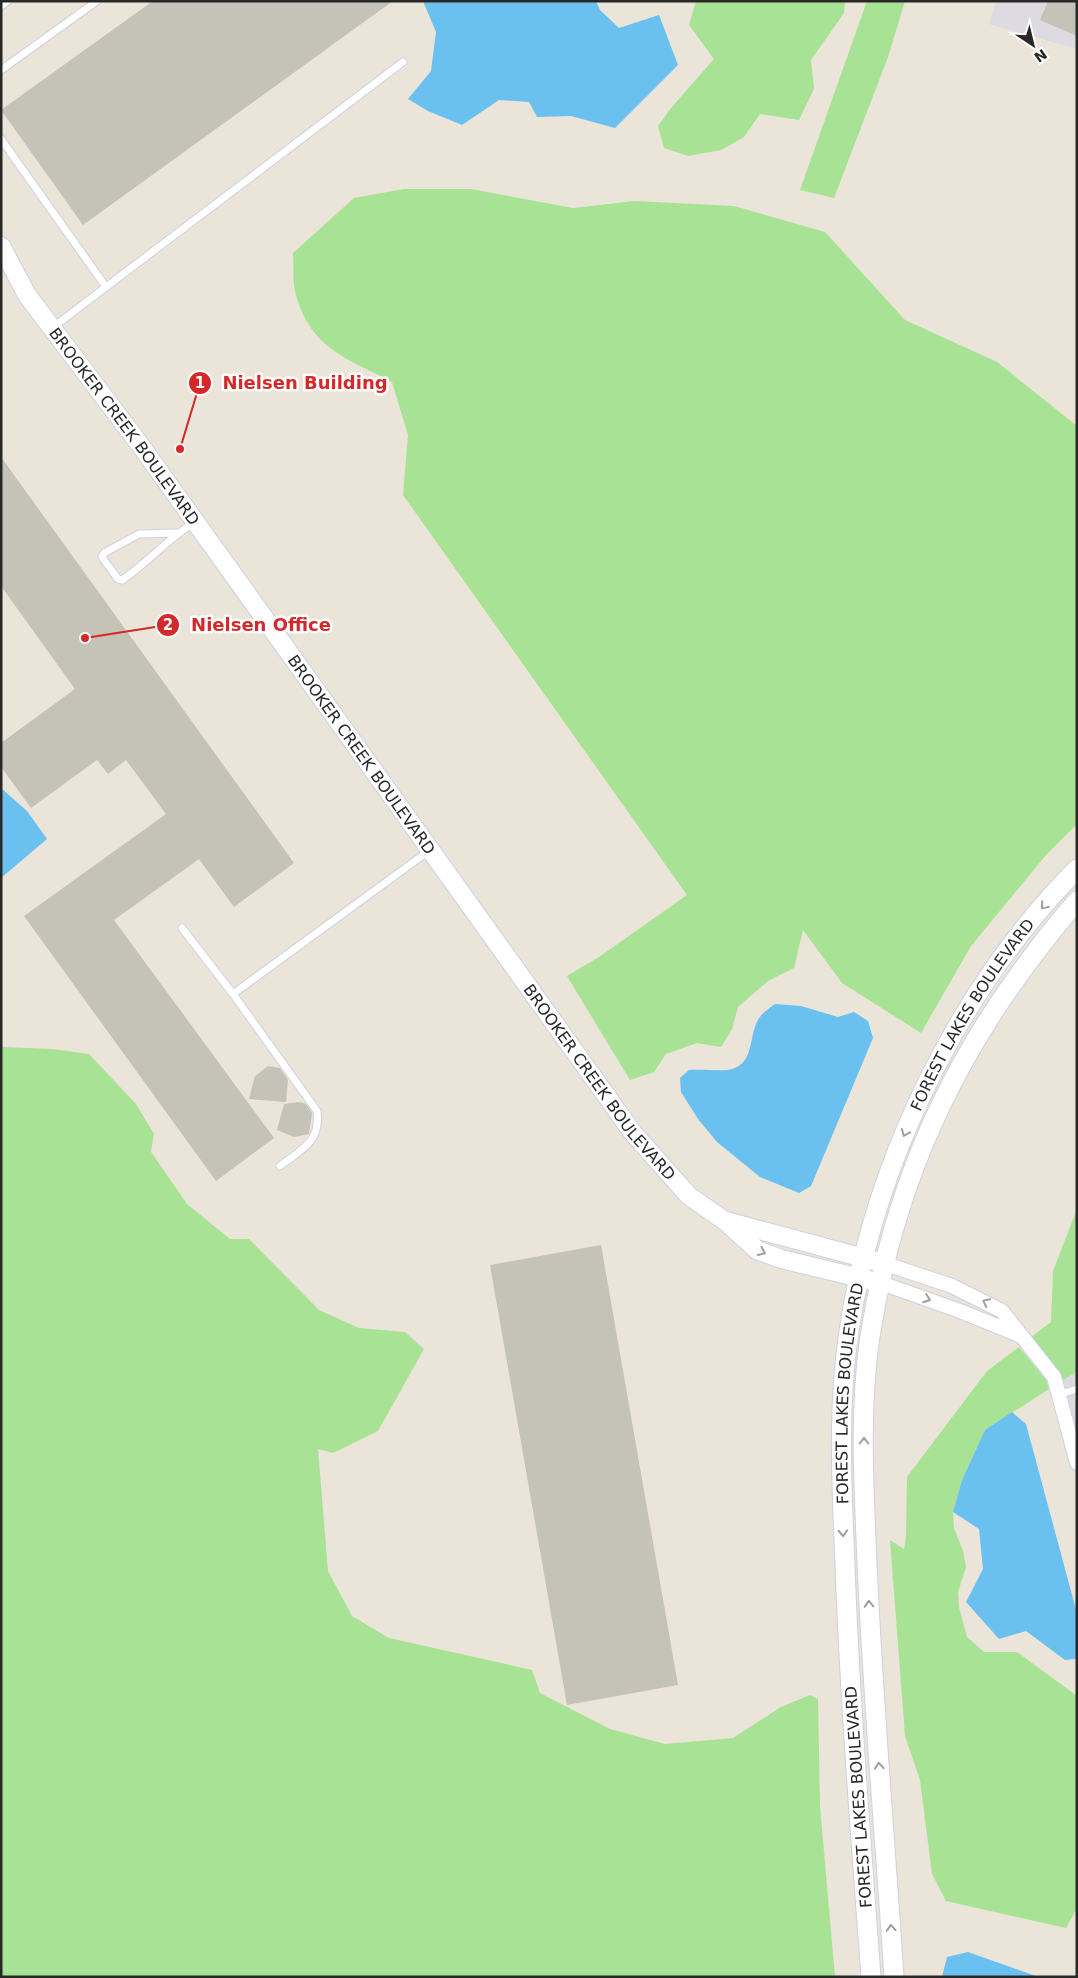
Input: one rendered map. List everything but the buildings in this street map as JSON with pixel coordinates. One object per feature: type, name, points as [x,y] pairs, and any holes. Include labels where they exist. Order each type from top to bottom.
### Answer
[{"type":"main road","name":"FOREST LAKES BOULEVARD","points":[[871,1977],[848,1649],[840,1480],[842,1407],[848,1333],[864,1258],[900,1146],[938,1062],[968,1008],[1003,957],[1077,870]]},
{"type":"main road","name":"FOREST LAKES BOULEVARD","points":[[894,1977],[870,1648],[863,1473],[864,1405],[870,1338],[898,1214],[921,1150],[956,1073],[987,1019],[1021,969],[1077,901]]},
{"type":"street","name":"BROOKER CREEK BOULEVARD","points":[[1,246],[27,295],[195,521],[633,1133],[690,1196],[725,1221],[757,1250],[781,1259],[881,1283],[960,1311],[1019,1335]]},
{"type":"street","name":"BROOKER CREEK BOULEVARD","points":[[725,1221],[886,1264],[952,1286],[1002,1311],[1054,1377],[1077,1463]]},
{"type":"lane","points":[[1,6],[8,1]]},
{"type":"lane","points":[[1,70],[97,1]]},
{"type":"lane","points":[[52,328],[403,62]]},
{"type":"lane","points":[[1,139],[106,286]]},
{"type":"lane","points":[[176,533],[139,534],[104,553],[102,557],[118,578],[122,580],[134,572],[176,533],[195,521]]},
{"type":"lane","points":[[233,994],[430,850]]},
{"type":"lane","points":[[182,928],[233,994],[317,1111],[319,1125],[313,1140],[280,1166]]},
{"type":"lane","points":[[1058,1395],[1077,1389]]},
{"type":"shaded area","points":[[996,1],[1077,1],[1077,49],[989,24]]},
{"type":"shaded area","points":[[1077,1373],[1077,1432],[1063,1380]]},
{"type":"green space","points":[[696,1],[845,1],[844,13],[811,60],[814,89],[799,120],[760,114],[744,137],[721,150],[688,156],[664,148],[658,126],[671,108],[714,59],[689,25]]},
{"type":"green space","points":[[867,1],[905,1],[888,57],[834,198],[800,190]]},
{"type":"green space","points":[[404,189],[471,189],[573,208],[635,201],[734,206],[825,232],[905,320],[997,362],[1077,426],[1077,824],[1046,855],[971,946],[921,1033],[842,983],[803,930],[794,968],[768,981],[738,1007],[732,1029],[721,1047],[697,1043],[666,1054],[654,1072],[630,1080],[567,976],[599,957],[687,895],[403,495],[408,435],[392,382],[346,358],[321,340],[311,328],[296,295],[293,253],[354,198]]},
{"type":"green space","points":[[1,1047],[52,1049],[89,1054],[136,1104],[154,1134],[151,1152],[187,1204],[230,1239],[249,1239],[319,1310],[359,1328],[405,1332],[424,1349],[378,1431],[333,1453],[318,1449],[328,1571],[352,1616],[389,1638],[532,1670],[540,1693],[610,1729],[665,1744],[733,1738],[781,1707],[810,1695],[818,1699],[820,1806],[835,1977],[1,1977]]},
{"type":"green space","points":[[1077,1209],[1077,1372],[1063,1380],[1060,1372],[1031,1337],[1051,1322],[1053,1271]]},
{"type":"green space","points":[[1019,1347],[1046,1380],[1049,1389],[985,1430],[962,1480],[953,1512],[954,1528],[963,1551],[966,1567],[958,1592],[959,1607],[967,1637],[984,1652],[1017,1652],[1077,1696],[1077,1908],[1066,1928],[946,1901],[932,1874],[920,1780],[905,1736],[890,1540],[904,1549],[907,1477],[987,1371]]},
{"type":"water","points":[[423,1],[596,1],[600,10],[619,28],[659,15],[678,65],[615,128],[571,116],[537,117],[529,102],[499,100],[462,125],[428,111],[408,99],[431,71],[436,32]]},
{"type":"water","points":[[1,788],[27,811],[47,839],[1,878]]},
{"type":"water","points":[[775,1004],[801,1006],[838,1017],[854,1012],[868,1021],[873,1038],[811,1186],[799,1193],[760,1177],[717,1142],[698,1119],[681,1092],[680,1078],[689,1070],[728,1070],[742,1064],[749,1052],[758,1021],[764,1012]]},
{"type":"water","points":[[1012,1412],[1026,1424],[1075,1606],[1077,1614],[1076,1659],[1065,1660],[1026,1631],[999,1639],[966,1602],[983,1569],[979,1529],[953,1512],[962,1480],[985,1430]]},
{"type":"water","points":[[968,1952],[1038,1977],[942,1977],[947,1957]]},
{"type":"place","name":"Nielsen Building","points":[[180,449]]},
{"type":"place","name":"Nielsen Office","points":[[85,638]]}]
